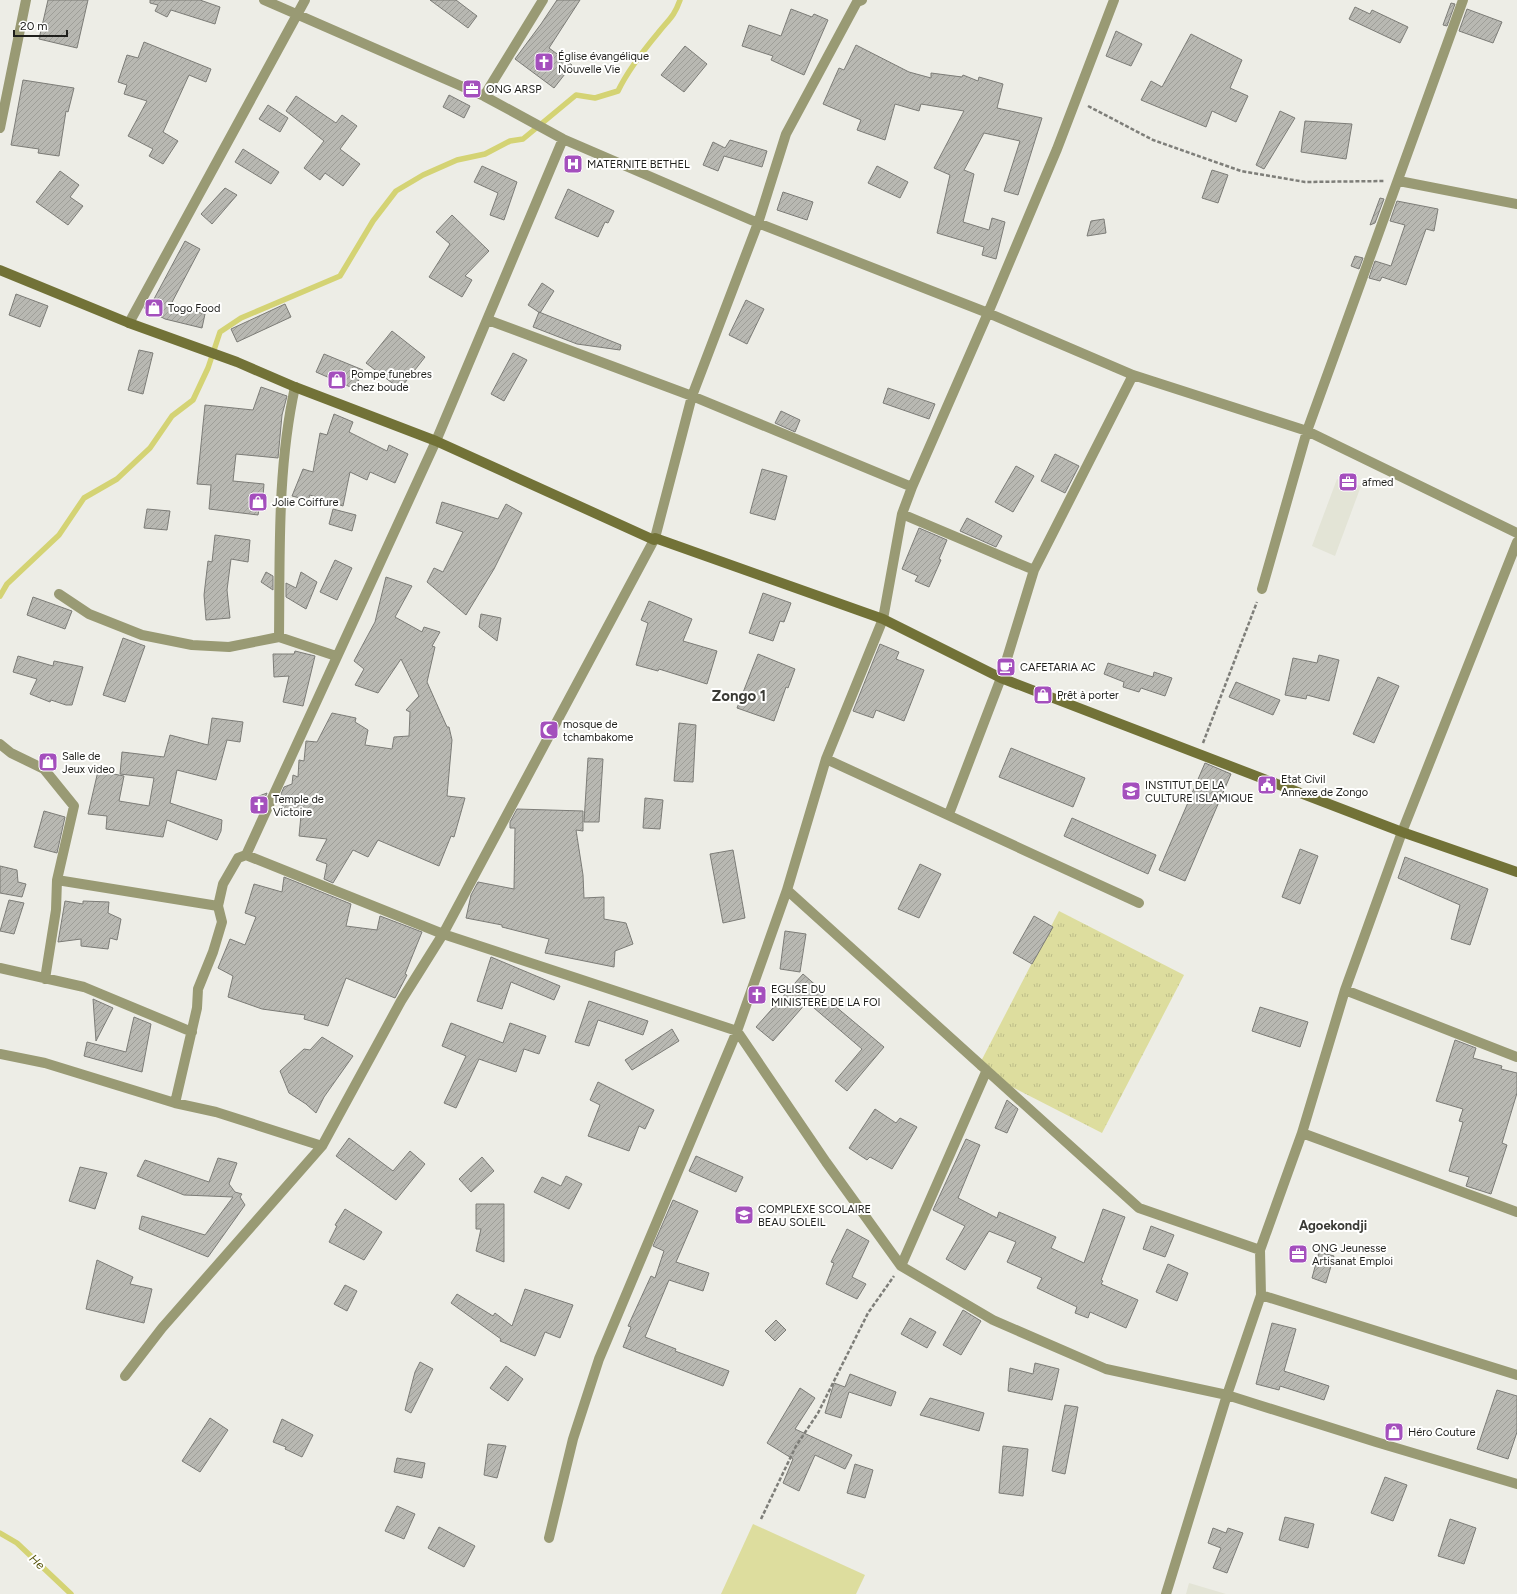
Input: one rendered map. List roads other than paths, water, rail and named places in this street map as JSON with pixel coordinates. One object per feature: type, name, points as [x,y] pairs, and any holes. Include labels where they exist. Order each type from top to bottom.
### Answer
[{"type":"street","points":[[0,128],[26,0]]},
{"type":"street","points":[[264,0],[484,96],[563,139],[758,223],[988,313],[1133,375],[1307,431],[1517,533]]},
{"type":"street","points":[[129,323],[299,14],[305,0]]},
{"type":"street","points":[[484,96],[543,0]]},
{"type":"street","points":[[126,1376],[162,1328],[322,1146],[401,1001],[443,934],[655,539],[692,396],[758,223],[786,134],[857,2],[862,0]]},
{"type":"street","points":[[549,1538],[573,1439],[599,1359],[737,1031],[787,890],[826,758],[883,620],[902,514],[1057,149],[1114,0]]},
{"type":"street","points":[[1262,589],[1307,431],[1399,181],[1463,0]]},
{"type":"street","points":[[246,855],[336,656],[436,441],[563,139]]},
{"type":"street","points":[[1399,181],[1517,204]]},
{"type":"street","points":[[0,270],[129,323],[237,362],[295,387],[436,441],[655,539],[883,620],[1001,678],[1402,832],[1517,872]]},
{"type":"street","points":[[488,320],[692,396],[912,488]]},
{"type":"street","points":[[949,814],[1001,678],[1034,570],[1133,375]]},
{"type":"street","points":[[278,637],[280,511],[289,416],[295,387]]},
{"type":"street","points":[[902,514],[1034,570]]},
{"type":"street","points":[[1166,1594],[1227,1395],[1261,1295],[1260,1250],[1302,1133],[1345,990],[1402,832],[1517,542]]},
{"type":"street","points":[[59,594],[89,614],[142,635],[192,645],[229,647],[278,637],[336,656]]},
{"type":"street","points":[[0,744],[11,753],[44,769],[74,806],[58,880],[56,910],[45,979]]},
{"type":"street","points":[[826,758],[949,814],[1139,904]]},
{"type":"street","points":[[176,1103],[198,1008],[198,989],[213,952],[222,922],[218,906],[223,884],[238,858],[246,855],[443,934],[737,1031],[826,1162],[901,1266],[993,1320],[1106,1369],[1227,1395],[1376,1442],[1517,1484]]},
{"type":"street","points":[[58,880],[218,906]]},
{"type":"street","points":[[787,890],[986,1072],[1139,1208],[1260,1250]]},
{"type":"street","points":[[0,968],[84,987],[192,1032]]},
{"type":"street","points":[[1345,990],[1517,1057]]},
{"type":"street","points":[[0,1054],[45,1063],[176,1103],[216,1112],[322,1146]]},
{"type":"street","points":[[901,1266],[986,1072]]},
{"type":"street","points":[[1302,1133],[1517,1212]]},
{"type":"street","points":[[1261,1295],[1517,1375]]},
{"type":"waterway","points":[[0,596],[7,584],[59,535],[84,498],[117,479],[150,448],[172,416],[193,400],[208,368],[220,332],[241,318],[340,276],[373,221],[396,191],[423,175],[457,160],[485,154],[510,141],[523,139],[576,95],[595,98],[618,91],[636,61],[673,14],[680,0]]},
{"type":"waterway","name":"He","points":[[0,1533],[17,1543],[71,1594]]},
{"type":"place","name":"Église évangélique Nouvelle Vie","points":[[544,62]]},
{"type":"place","name":"ONG ARSP","points":[[472,89]]},
{"type":"place","name":"MATERNITE BETHEL","points":[[573,164]]},
{"type":"place","name":"Togo Food","points":[[154,308]]},
{"type":"place","name":"Pompe funebres chez boude","points":[[337,380]]},
{"type":"place","name":"afmed","points":[[1348,482]]},
{"type":"place","name":"Jolie Coiffure","points":[[258,502]]},
{"type":"place","name":"CAFETARIA AC","points":[[1006,667]]},
{"type":"place","name":"Prêt à porter","points":[[1043,695]]},
{"type":"place","name":"mosque de tchambakome","points":[[549,730]]},
{"type":"place","name":"Salle de Jeux video","points":[[48,762]]},
{"type":"place","name":"Etat Civil Annexe de Zongo","points":[[1267,785]]},
{"type":"place","name":"INSTITUT DE LA CULTURE ISLAMIQUE","points":[[1131,791]]},
{"type":"place","name":"Temple de Victoire","points":[[259,805]]},
{"type":"place","name":"EGLISE DU MINISTERE DE LA FOI","points":[[757,995]]},
{"type":"place","name":"COMPLEXE SCOLAIRE BEAU SOLEIL","points":[[744,1215]]},
{"type":"place","name":"ONG Jeunesse Artisanat Emploi","points":[[1298,1254]]},
{"type":"place","name":"Héro Couture","points":[[1394,1432]]},
{"type":"district","name":"Zongo 1","points":[[739,696]]},
{"type":"district","name":"Agoekondji","points":[[1333,1225]]}]
